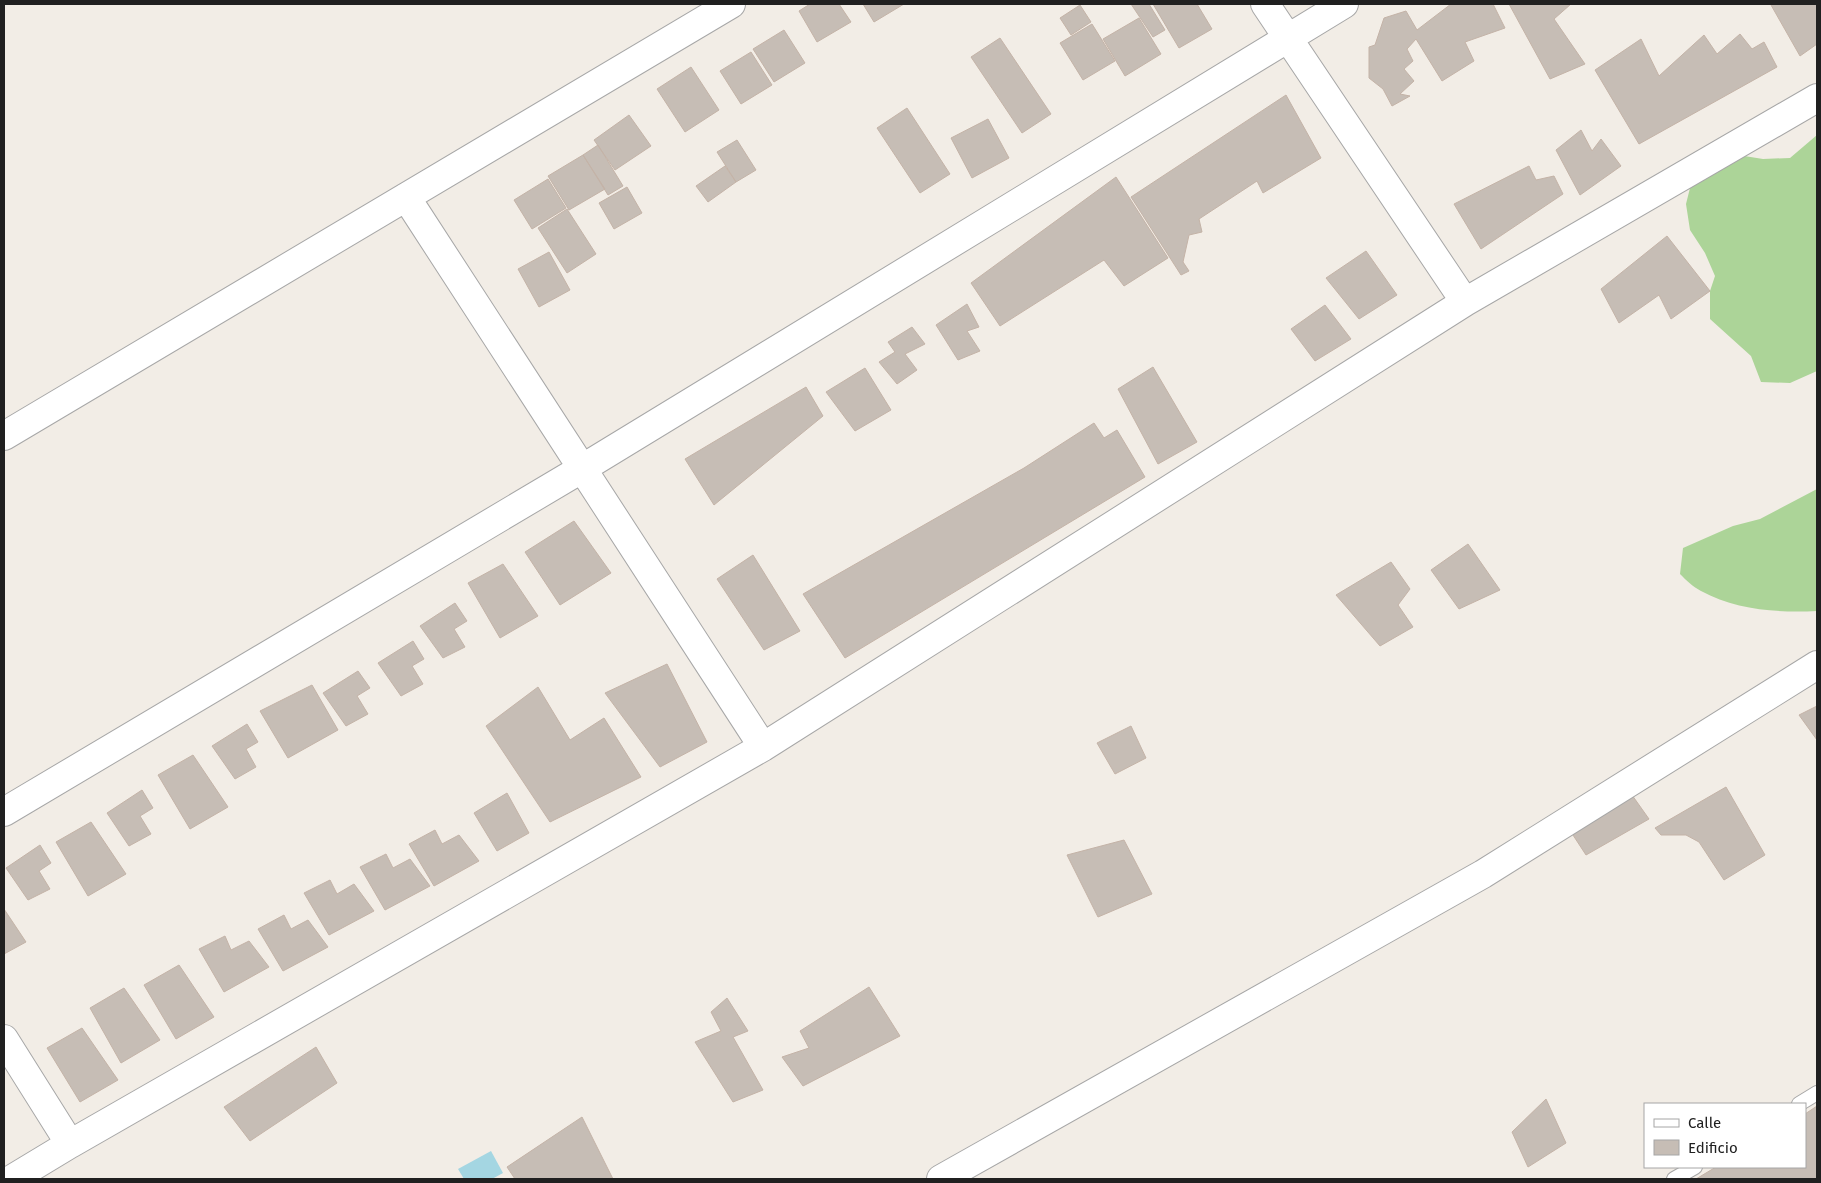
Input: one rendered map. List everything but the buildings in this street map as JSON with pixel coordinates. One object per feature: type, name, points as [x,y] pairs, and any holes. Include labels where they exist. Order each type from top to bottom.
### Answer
[{"type":"street","points":[[4,436],[730,4]]},
{"type":"street","points":[[1265,4],[1464,302]]},
{"type":"street","points":[[4,812],[583,468],[1344,4]]},
{"type":"street","points":[[12,1179],[763,747],[1464,302],[1817,98]]},
{"type":"street","points":[[406,197],[763,747]]},
{"type":"street","points":[[941,1179],[1483,874],[1817,665]]},
{"type":"street","points":[[4,1039],[70,1144]]},
{"type":"lane","points":[[1801,1103],[1817,1093]]},
{"type":"lane","points":[[1674,1179],[1693,1168]]},
{"type":"green space","points":[[1817,135],[1817,371],[1790,383],[1761,382],[1751,356],[1710,319],[1710,291],[1715,276],[1705,253],[1690,230],[1686,204],[1692,180],[1738,155],[1763,159],[1790,158]]},
{"type":"green space","points":[[1817,489],[1817,611],[1772,611],[1728,602],[1698,589],[1680,574],[1683,548],[1733,526],[1760,519]]},
{"type":"water","points":[[491,1151],[503,1173],[492,1179],[464,1179],[458,1169]]}]
